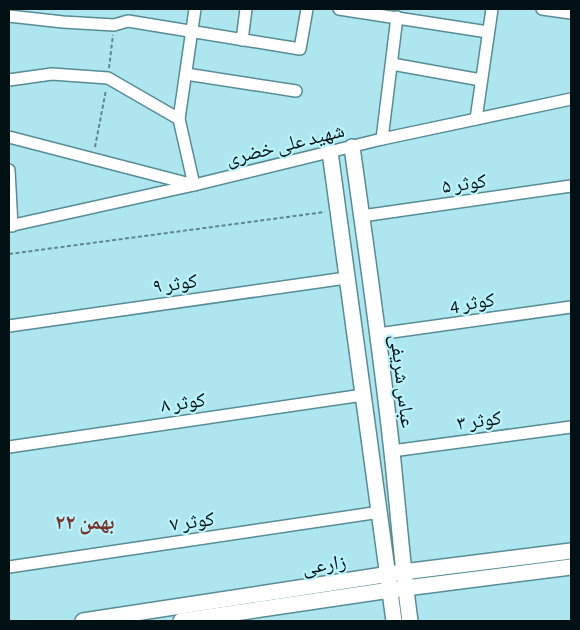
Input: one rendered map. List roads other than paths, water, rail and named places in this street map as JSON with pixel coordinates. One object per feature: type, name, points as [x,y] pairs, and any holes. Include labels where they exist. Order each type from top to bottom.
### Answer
[{"type":"main road","name":"عباس شریفی","points":[[352,147],[382,364],[403,572],[410,621]]},
{"type":"main road","name":"عباس شریفی","points":[[330,152],[394,621]]},
{"type":"main road","points":[[359,366],[382,364]]},
{"type":"main road","name":"زارعی","points":[[181,621],[388,582],[403,572],[571,551]]},
{"type":"main road","name":"زارعی","points":[[84,621],[388,582],[406,588],[571,567]]},
{"type":"street","points":[[9,136],[194,185],[179,119],[195,9]]},
{"type":"street","points":[[242,40],[246,9]]},
{"type":"street","points":[[9,16],[114,25],[128,21],[300,49],[306,9]]},
{"type":"street","points":[[339,9],[488,32]]},
{"type":"street","points":[[476,119],[492,9]]},
{"type":"street","points":[[542,9],[571,13]]},
{"type":"street","points":[[382,139],[397,17]]},
{"type":"street","points":[[392,64],[481,80]]},
{"type":"street","points":[[9,80],[52,74],[108,78],[179,119]]},
{"type":"street","points":[[186,74],[296,91]]},
{"type":"street","name":"شهید علی خضری","points":[[11,226],[194,185],[382,139],[571,99]]},
{"type":"street","points":[[9,170],[11,226]]},
{"type":"street","name":"کوثر ۵","points":[[362,216],[571,186]]},
{"type":"street","name":"کوثر ۹","points":[[9,326],[346,278]]},
{"type":"street","name":"کوثر 4","points":[[378,334],[571,307]]},
{"type":"street","name":"کوثر ۸","points":[[9,446],[363,395]]},
{"type":"street","name":"کوثر ۳","points":[[392,452],[571,427]]},
{"type":"street","name":"کوثر ۷","points":[[9,567],[380,512]]},
{"type":"district","name":"۲۲ بهمن","points":[[85,522]]}]
